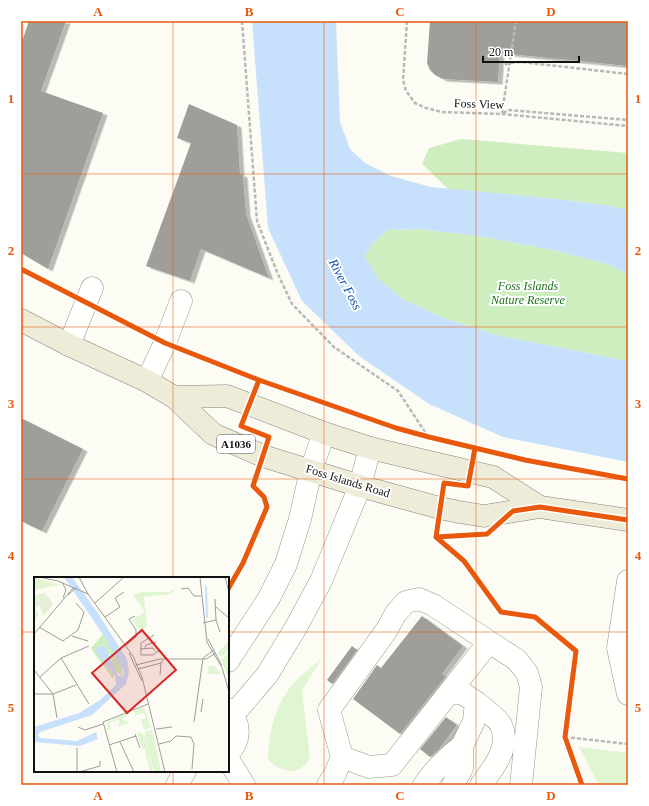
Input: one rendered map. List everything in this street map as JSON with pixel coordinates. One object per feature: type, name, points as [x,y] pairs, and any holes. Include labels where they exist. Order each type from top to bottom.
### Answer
[{"type":"main road","name":"Foss Islands Road","points":[[21,320],[69,345],[147,381],[174,397],[213,434],[263,456],[360,486],[440,508],[484,516],[540,507],[628,520]]},
{"type":"main road","name":"Foss Islands Road","points":[[174,397],[227,396],[324,433],[370,448],[492,477],[540,507]]},
{"type":"lane","points":[[69,345],[92,288]]},
{"type":"lane","points":[[147,381],[165,343],[181,301]]},
{"type":"lane","points":[[229,658],[269,598],[286,564],[300,519],[311,470],[324,433]]},
{"type":"lane","points":[[229,752],[236,741],[238,732],[237,723],[231,712],[267,675],[295,629],[321,581],[360,486],[370,448]]},
{"type":"lane","points":[[628,581],[618,648],[628,694]]},
{"type":"lane","points":[[328,785],[335,774],[342,757],[329,710],[386,631],[396,613],[406,602],[419,599],[433,605],[517,660],[527,673],[531,687],[521,785]]},
{"type":"lane","points":[[342,757],[369,767],[392,765],[489,642]]},
{"type":"lane","points":[[449,693],[462,693],[476,702],[501,724],[504,736],[503,751],[497,763],[481,785]]},
{"type":"lane","points":[[453,785],[462,768],[462,746],[474,721],[476,702]]},
{"type":"lane","points":[[424,785],[433,772],[447,757],[462,746]]},
{"type":"lane","points":[[229,761],[244,785]]},
{"type":"lane","points":[[177,785],[184,772]]},
{"type":"path","points":[[242,21],[257,222],[277,272],[292,304],[334,347],[398,390],[429,437]]},
{"type":"path","points":[[502,114],[516,21]]},
{"type":"path","points":[[499,66],[521,62],[628,74]]},
{"type":"path","points":[[502,114],[509,110],[628,120]]},
{"type":"path","points":[[422,435],[429,437]]},
{"type":"path","points":[[566,730],[568,744]]},
{"type":"path","points":[[566,738],[628,744]]},
{"type":"green space","points":[[461,139],[628,153],[628,210],[611,206],[557,199],[448,189],[422,164],[429,148]]},
{"type":"green space","name":"Foss Islands Nature Reserve","points":[[419,229],[485,237],[557,251],[610,265],[628,275],[628,361],[500,336],[446,319],[404,300],[378,278],[365,257],[371,245],[388,230]]},
{"type":"green space","points":[[322,658],[302,691],[310,758],[304,766],[297,770],[283,770],[268,760],[271,730],[277,711],[292,685],[302,674]]},
{"type":"green space","points":[[579,747],[628,753],[628,785],[599,785]]},
{"type":"water","name":"River Foss","points":[[252,21],[336,21],[340,122],[350,149],[365,163],[391,176],[431,187],[557,199],[611,206],[628,210],[628,275],[610,265],[557,251],[485,237],[419,229],[388,230],[371,245],[365,257],[378,278],[404,300],[446,319],[500,336],[628,361],[628,462],[503,437],[429,404],[359,356],[302,301],[268,228]]},
{"type":"building","points":[[29,21],[66,21],[41,91],[103,113],[48,269],[21,253],[21,44]]},
{"type":"building","points":[[430,21],[628,21],[628,66],[500,53],[498,82],[443,79],[435,75],[430,70],[427,63]]},
{"type":"building","points":[[189,104],[237,125],[240,174],[243,175],[246,214],[269,278],[201,249],[190,281],[146,266],[191,143],[177,138]]},
{"type":"building","points":[[21,418],[83,449],[42,531],[21,521]]},
{"type":"building","points":[[422,616],[463,646],[442,674],[446,676],[400,734],[353,699],[377,665],[381,668]]},
{"type":"building","points":[[352,646],[357,650],[332,684],[327,680]]},
{"type":"building","points":[[446,717],[457,725],[439,749],[430,757],[420,749]]},
{"type":"cycle path","points":[[21,269],[165,343],[259,380],[396,428],[525,460],[628,479]]},
{"type":"cycle path","points":[[229,587],[243,563],[267,507],[264,497],[253,486],[269,437],[241,426],[259,380]]},
{"type":"cycle path","points":[[436,537],[444,483],[468,486],[475,448]]},
{"type":"cycle path","points":[[436,537],[487,534],[513,511],[540,507],[628,520]]},
{"type":"cycle path","points":[[436,537],[464,561],[501,612],[535,617],[576,651],[565,737],[582,785]]}]
